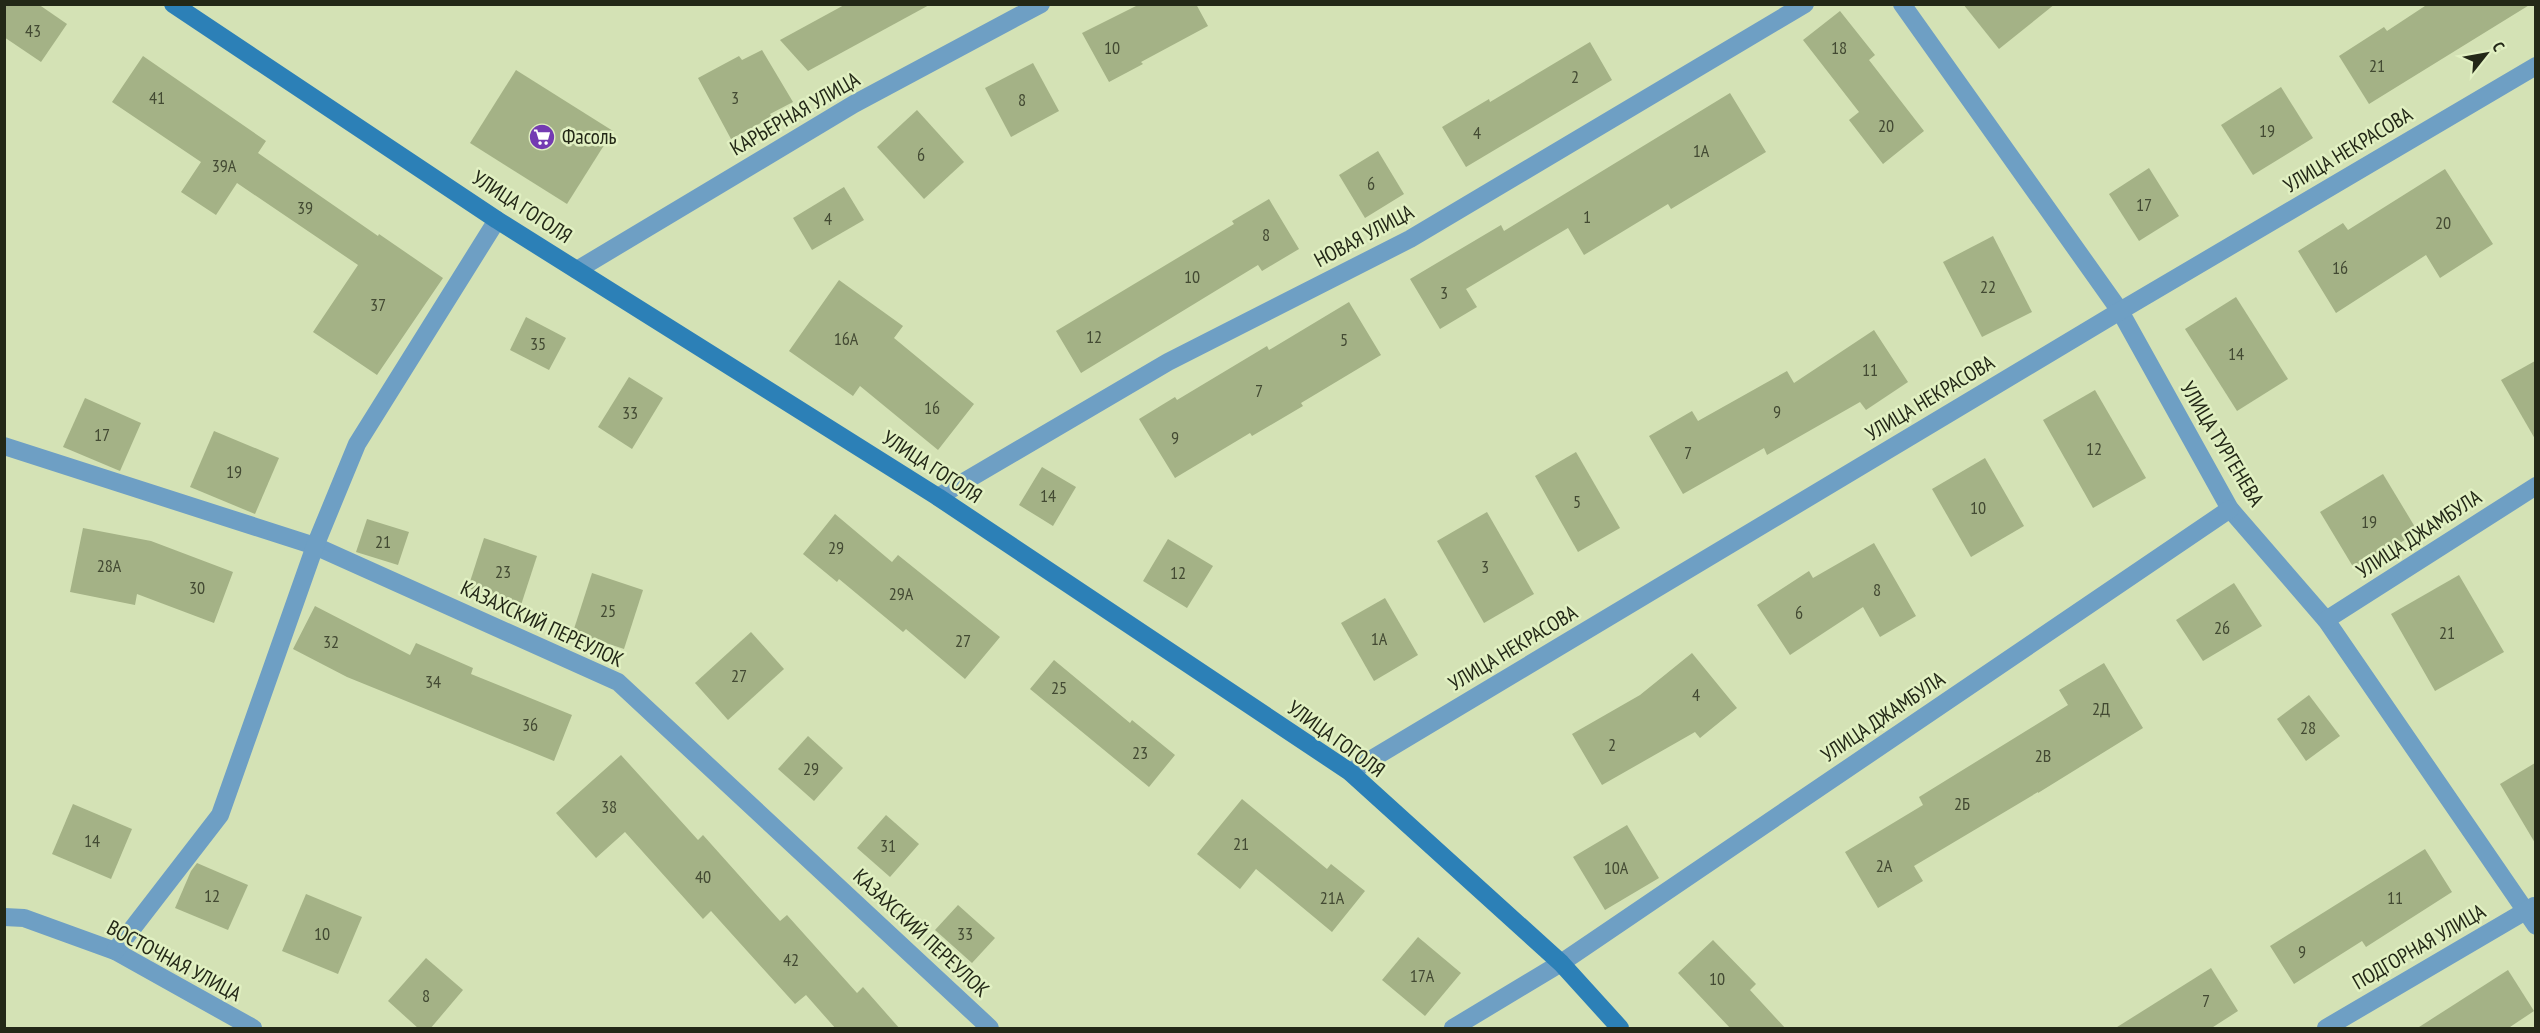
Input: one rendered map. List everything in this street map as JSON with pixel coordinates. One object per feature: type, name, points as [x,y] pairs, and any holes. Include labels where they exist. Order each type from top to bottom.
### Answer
[{"type":"street","name":"УЛИЦА ГОГОЛЯ","points":[[173,4],[497,220],[938,497],[1350,772],[1562,963],[1620,1029]]},
{"type":"street","name":"КАРЬЕРНАЯ УЛИЦА","points":[[577,270],[854,104],[1041,4]]},
{"type":"street","name":"НОВАЯ УЛИЦА","points":[[938,497],[1168,362],[1410,239],[1805,4]]},
{"type":"street","name":"УЛИЦА ТУРГЕНЕВА","points":[[1902,4],[2120,311],[2230,509],[2326,620],[2530,908],[2535,927]]},
{"type":"street","name":"УЛИЦА НЕКРАСОВА","points":[[1350,772],[2120,311],[2535,66]]},
{"type":"street","points":[[115,951],[220,815],[315,546],[357,444],[497,220]]},
{"type":"street","name":"КАЗАХСКИЙ ПЕРЕУЛОК","points":[[4,447],[315,546],[618,682],[990,1029]]},
{"type":"street","name":"УЛИЦА ДЖАМБУЛА","points":[[2326,620],[2535,486]]},
{"type":"street","name":"УЛИЦА ДЖАМБУЛА","points":[[1454,1029],[1562,963],[2230,509]]},
{"type":"street","name":"ПОДГОРНАЯ УЛИЦА","points":[[2325,1029],[2530,908]]},
{"type":"street","name":"ВОСТОЧНАЯ УЛИЦА","points":[[4,917],[24,918],[115,951],[253,1029]]},
{"type":"building","points":[[4,4],[38,4],[67,24],[41,62],[4,37]]},
{"type":"building","points":[[846,4],[931,4],[808,71],[780,40]]},
{"type":"building","points":[[1140,4],[1196,4],[1208,26],[1109,82],[1082,33]]},
{"type":"building","points":[[1963,4],[2055,4],[1999,49]]},
{"type":"building","points":[[2428,4],[2531,4],[2369,104],[2339,56],[2384,27],[2387,31]]},
{"type":"building","points":[[1840,11],[1875,55],[1869,60],[1924,131],[1883,164],[1849,120],[1859,112],[1803,40]]},
{"type":"building","points":[[1590,42],[1612,80],[1466,167],[1442,127],[1489,99],[1490,102]]},
{"type":"building","points":[[762,50],[793,102],[770,114],[772,117],[731,139],[698,78],[739,56],[742,60]]},
{"type":"building","points":[[143,56],[266,141],[258,153],[443,278],[377,375],[313,332],[358,265],[237,183],[216,215],[181,192],[201,162],[112,102]]},
{"type":"building","points":[[1033,63],[1059,111],[1011,137],[985,88]]},
{"type":"building","name":"Фасоль","points":[[516,70],[613,131],[567,204],[470,143]]},
{"type":"building","points":[[2281,87],[2313,138],[2253,175],[2221,125]]},
{"type":"building","points":[[1730,93],[1766,152],[1671,209],[1668,204],[1584,255],[1568,228],[1466,289],[1477,307],[1440,329],[1410,279],[1501,225],[1504,231]]},
{"type":"building","points":[[917,110],[964,162],[924,199],[877,147]]},
{"type":"building","points":[[1378,151],[1404,194],[1365,218],[1339,175]]},
{"type":"building","points":[[2149,168],[2179,216],[2139,241],[2109,194]]},
{"type":"building","points":[[2445,169],[2493,244],[2440,278],[2426,255],[2336,313],[2298,251],[2343,223],[2348,230]]},
{"type":"building","points":[[844,187],[864,220],[812,250],[793,218]]},
{"type":"building","points":[[1269,199],[1299,249],[1262,271],[1258,265],[1081,373],[1056,331],[1234,224],[1232,221]]},
{"type":"building","points":[[1993,236],[2032,312],[1982,337],[1943,262]]},
{"type":"building","points":[[839,280],[903,326],[894,338],[974,404],[938,450],[860,386],[853,396],[789,351]]},
{"type":"building","points":[[2236,297],[2288,379],[2237,411],[2185,329]]},
{"type":"building","points":[[1349,302],[1381,355],[1301,403],[1303,406],[1252,436],[1250,433],[1175,478],[1139,419],[1175,397],[1177,400],[1267,346],[1269,350]]},
{"type":"building","points":[[526,317],[566,338],[549,370],[510,350]]},
{"type":"building","points":[[1874,330],[1908,382],[1866,410],[1860,402],[1767,455],[1764,448],[1683,494],[1649,436],[1692,411],[1698,421],[1787,371],[1794,383]]},
{"type":"building","points":[[2535,361],[2535,439],[2501,380]]},
{"type":"building","points":[[629,377],[663,398],[632,449],[598,427]]},
{"type":"building","points":[[2095,390],[2146,478],[2093,508],[2043,420]]},
{"type":"building","points":[[85,398],[141,423],[120,471],[63,447]]},
{"type":"building","points":[[214,431],[279,458],[255,514],[190,487]]},
{"type":"building","points":[[1576,452],[1620,528],[1578,552],[1535,476]]},
{"type":"building","points":[[1985,458],[2024,526],[1971,557],[1932,489]]},
{"type":"building","points":[[1042,467],[1076,487],[1053,526],[1019,505]]},
{"type":"building","points":[[2383,474],[2418,532],[2355,570],[2320,512]]},
{"type":"building","points":[[1487,512],[1534,594],[1484,623],[1437,541]]},
{"type":"building","points":[[835,514],[892,562],[898,555],[1000,637],[965,679],[906,629],[903,632],[839,579],[837,582],[803,554]]},
{"type":"building","points":[[367,519],[409,532],[398,565],[356,552]]},
{"type":"building","points":[[83,528],[151,541],[233,572],[214,623],[137,594],[135,605],[70,592]]},
{"type":"building","points":[[484,538],[537,556],[521,605],[468,588]]},
{"type":"building","points":[[1168,539],[1213,566],[1187,608],[1143,581]]},
{"type":"building","points":[[1874,543],[1916,616],[1880,637],[1863,607],[1790,655],[1757,605],[1809,571],[1813,578]]},
{"type":"building","points":[[592,573],[643,590],[624,649],[573,632]]},
{"type":"building","points":[[2459,575],[2504,652],[2435,691],[2391,614]]},
{"type":"building","points":[[2234,583],[2262,626],[2203,661],[2176,620]]},
{"type":"building","points":[[1385,598],[1418,655],[1374,681],[1341,623]]},
{"type":"building","points":[[315,606],[410,655],[416,643],[473,668],[471,674],[572,715],[554,761],[347,677],[293,649]]},
{"type":"building","points":[[751,632],[784,669],[728,720],[695,683]]},
{"type":"building","points":[[1692,653],[1737,708],[1700,738],[1695,732],[1602,785],[1572,734],[1640,695]]},
{"type":"building","points":[[1054,660],[1130,723],[1132,720],[1175,755],[1149,787],[1030,689]]},
{"type":"building","points":[[2104,663],[2143,728],[1914,866],[1923,881],[1878,908],[1845,852],[1923,805],[1919,797],[2068,705],[2059,690]]},
{"type":"building","points":[[2309,695],[2340,736],[2306,761],[2277,719]]},
{"type":"building","points":[[808,736],[843,768],[814,801],[778,769]]},
{"type":"building","points":[[621,755],[698,840],[703,835],[780,921],[787,915],[857,993],[863,987],[900,1029],[836,1029],[806,995],[795,1004],[711,911],[703,919],[625,832],[596,858],[556,813]]},
{"type":"building","points":[[2535,763],[2535,843],[2500,784]]},
{"type":"building","points":[[1242,799],[1327,869],[1331,864],[1365,891],[1332,932],[1256,869],[1240,889],[1197,854]]},
{"type":"building","points":[[73,804],[132,829],[111,879],[52,854]]},
{"type":"building","points":[[886,815],[919,844],[890,877],[857,848]]},
{"type":"building","points":[[1627,825],[1659,878],[1605,910],[1573,857]]},
{"type":"building","points":[[2425,849],[2452,892],[2366,947],[2362,941],[2294,984],[2270,946]]},
{"type":"building","points":[[197,863],[248,885],[228,930],[175,908],[191,871]]},
{"type":"building","points":[[306,894],[362,917],[338,974],[282,951]]},
{"type":"building","points":[[958,905],[995,938],[972,963],[935,930]]},
{"type":"building","points":[[1418,937],[1461,973],[1425,1016],[1382,980]]},
{"type":"building","points":[[1713,940],[1756,984],[1750,990],[1786,1029],[1731,1029],[1678,973]]},
{"type":"building","points":[[426,958],[463,990],[430,1029],[419,1029],[388,1001]]},
{"type":"building","points":[[2211,968],[2238,1011],[2210,1029],[2114,1029]]},
{"type":"building","points":[[2508,970],[2534,1011],[2507,1029],[2416,1029]]},
{"type":"place","name":"Фасоль","points":[[542,137]]}]
